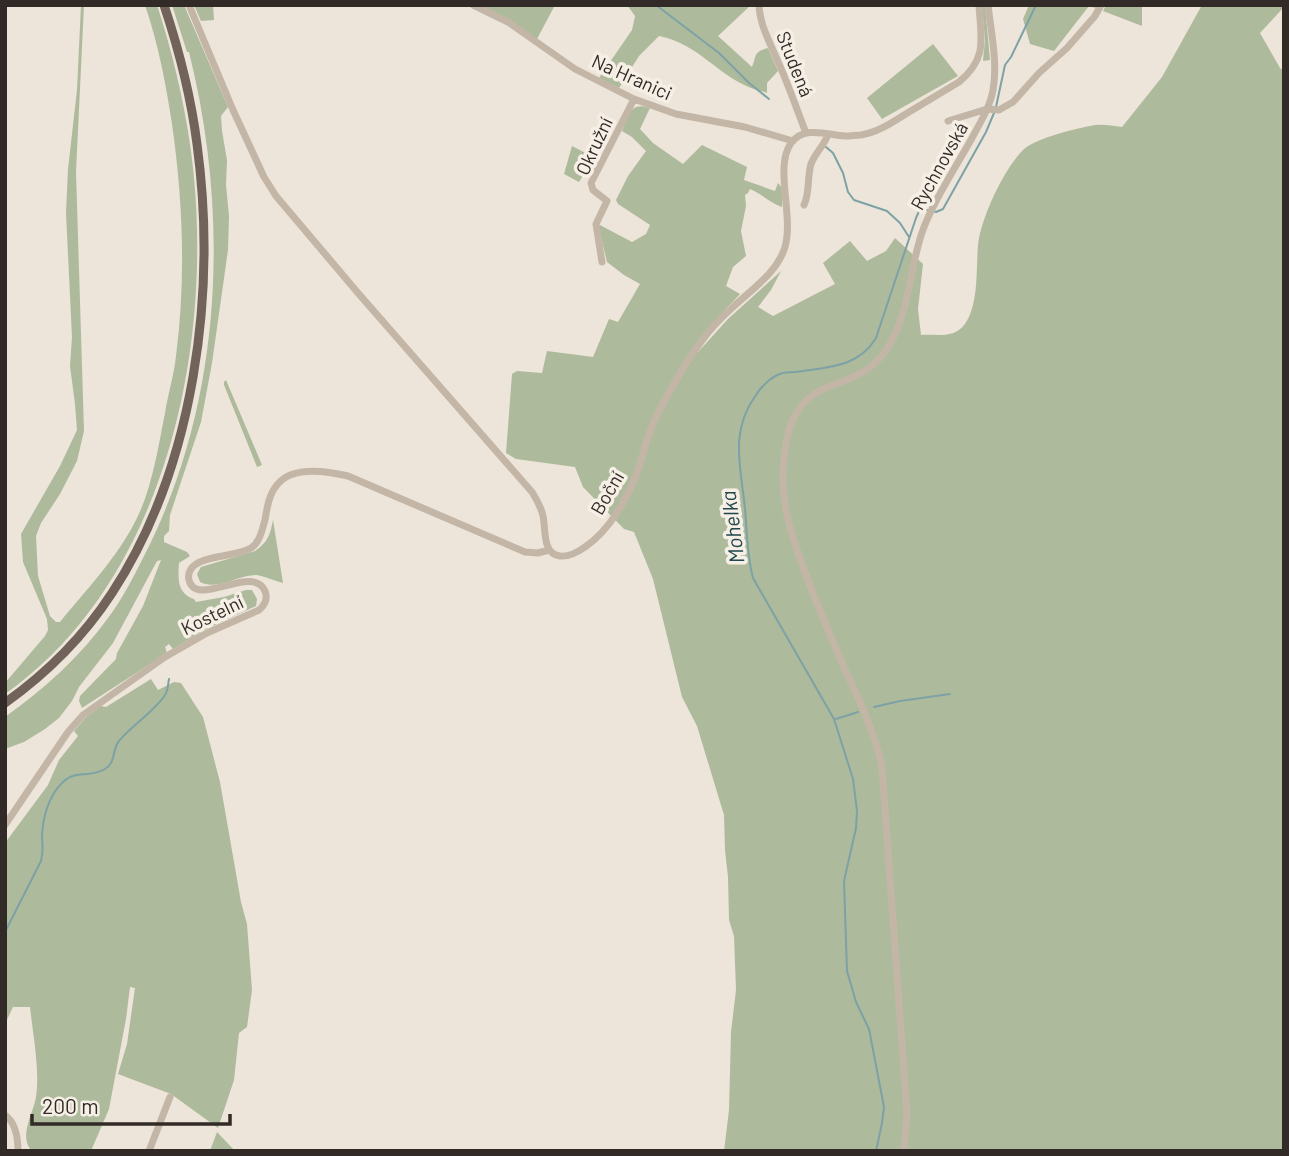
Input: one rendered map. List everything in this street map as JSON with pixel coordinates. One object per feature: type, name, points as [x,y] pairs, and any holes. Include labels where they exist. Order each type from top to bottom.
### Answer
[{"type":"main road","points":[[5,703],[60,657],[100,610],[121,578],[144,536],[160,498],[187,401],[198,342],[202,300],[202,197],[197,144],[186,80],[164,5]]},
{"type":"street","points":[[189,5],[233,110],[264,177],[276,196],[532,492],[541,509],[549,550]]},
{"type":"street","name":"Na Hranici","points":[[473,5],[508,22],[575,69],[634,99],[668,111],[745,127],[793,141]]},
{"type":"street","name":"Studená","points":[[759,5],[765,33],[780,64],[806,133]]},
{"type":"street","points":[[793,141],[812,131],[848,136],[866,134],[884,127],[959,82],[970,73],[980,54],[979,5]]},
{"type":"street","name":"Rychnovská","points":[[904,1151],[907,1113],[882,767],[872,732],[821,616],[790,530],[783,473],[788,430],[792,418],[804,402],[817,392],[869,369],[885,351],[904,312],[920,240],[929,217],[992,109],[995,75],[988,5]]},
{"type":"street","points":[[948,121],[1013,103],[1039,73],[1067,48],[1095,16],[1101,5]]},
{"type":"street","name":"Okružní","points":[[602,262],[596,224],[607,201],[593,190],[591,183],[634,99]]},
{"type":"street","points":[[804,205],[808,195],[811,166],[828,134]]},
{"type":"street","name":"Boční","points":[[549,550],[557,556],[570,555],[593,542],[604,530],[623,502],[637,471],[650,429],[701,341],[730,309],[767,277],[780,258],[785,246],[788,224],[783,164],[793,141]]},
{"type":"street","name":"Kostelní","points":[[5,825],[68,732],[83,715],[165,657],[206,633],[264,606],[266,592],[256,583],[239,583],[202,590],[193,587],[189,575],[195,565],[240,553],[257,543],[276,485],[292,475],[323,471],[348,476],[525,552],[549,550]]},
{"type":"street","points":[[149,1151],[170,1097]]},
{"type":"street","points":[[5,1115],[10,1119],[18,1137],[18,1151]]},
{"type":"green space","points":[[81,5],[84,5],[76,172],[84,431],[77,461],[36,536],[38,576],[50,616],[56,622],[60,622],[110,561],[142,508],[154,468],[175,363],[182,269],[179,182],[164,79],[145,5],[157,5],[168,40],[187,126],[197,217],[196,293],[187,370],[170,446],[144,518],[108,585],[62,645],[5,694],[5,683],[48,630],[47,619],[23,562],[21,534],[77,430],[70,366],[72,337],[66,213],[77,90]]},
{"type":"green space","points":[[172,5],[184,5],[228,107],[221,116],[227,160],[229,216],[228,250],[201,422],[170,515],[169,531],[164,536],[164,542],[190,556],[179,563],[179,580],[184,593],[196,602],[252,590],[257,599],[256,606],[206,629],[173,649],[169,644],[165,647],[167,653],[82,708],[80,696],[116,659],[143,606],[161,560],[157,561],[113,643],[59,718],[24,742],[5,749],[5,717],[47,684],[73,659],[97,632],[123,595],[171,495],[191,434],[204,371],[212,307],[214,243],[202,114],[189,52]]},
{"type":"green space","points":[[194,5],[213,5],[214,20],[201,21]]},
{"type":"green space","points":[[480,5],[555,5],[537,39]]},
{"type":"green space","points":[[627,5],[751,5],[718,36],[752,67],[758,53],[768,48],[778,71],[767,83],[767,93],[739,82],[685,46],[659,36],[639,56],[619,88],[599,78],[632,30],[635,16]]},
{"type":"green space","points":[[982,5],[985,5],[990,60],[983,61],[985,40]]},
{"type":"green space","points":[[1029,5],[1097,5],[1095,8],[1089,6],[1054,51],[1030,44],[1023,19]]},
{"type":"green space","points":[[1106,5],[1142,5],[1142,26],[1103,11]]},
{"type":"green space","points":[[1202,5],[1284,5],[1260,33],[1284,71],[1284,1151],[724,1151],[736,990],[734,936],[729,920],[724,815],[697,726],[682,697],[653,579],[634,532],[624,529],[583,487],[575,467],[516,459],[506,453],[512,374],[517,371],[542,373],[547,351],[593,357],[609,319],[618,322],[640,284],[607,262],[598,224],[632,242],[646,234],[650,225],[616,200],[628,176],[646,151],[622,131],[634,108],[650,108],[640,129],[653,143],[683,164],[702,145],[747,167],[744,180],[775,191],[778,183],[782,188],[782,207],[750,189],[745,195],[746,206],[741,231],[746,256],[733,267],[726,286],[740,294],[693,349],[698,352],[728,319],[781,271],[758,307],[773,316],[835,284],[823,263],[850,241],[867,261],[886,251],[895,238],[923,264],[918,309],[921,335],[950,334],[961,329],[973,306],[980,234],[1001,181],[1016,157],[1038,141],[1078,128],[1095,125],[1122,127],[1162,77]]},
{"type":"green space","points":[[933,44],[958,76],[882,119],[867,98]]},
{"type":"green space","points":[[572,146],[599,160],[592,174],[582,177],[579,182],[564,174]]},
{"type":"green space","points":[[226,380],[262,465],[257,467],[224,385]]},
{"type":"green space","points":[[273,520],[283,583],[256,575],[213,585],[200,582],[197,574],[201,567],[259,548],[268,538]]},
{"type":"green space","points":[[151,679],[158,690],[174,682],[181,683],[203,717],[220,782],[247,924],[252,990],[247,1027],[239,1033],[234,1080],[218,1128],[171,1094],[118,1074],[127,1044],[135,988],[130,987],[109,1109],[91,1151],[32,1151],[26,1139],[26,1132],[36,1097],[37,1075],[30,1007],[13,1007],[5,1024],[5,843],[48,785],[59,760],[78,736],[74,731],[86,717]]},
{"type":"green space","points":[[217,1132],[235,1151],[210,1151]]},
{"type":"waterway","points":[[656,5],[719,53],[769,99]]},
{"type":"waterway","name":"Mohelka","points":[[996,107],[1005,65],[1036,5]]},
{"type":"waterway","name":"Mohelka","points":[[932,211],[943,209],[994,113]]},
{"type":"waterway","points":[[826,147],[833,153],[843,173],[848,192],[854,200],[887,211],[900,223],[909,237]]},
{"type":"waterway","name":"Mohelka","points":[[876,1151],[884,1107],[869,1029],[856,1002],[847,971],[844,881],[856,828],[853,779],[834,719],[753,578],[748,552],[739,450],[742,423],[748,409],[773,377],[851,361],[869,348],[876,338],[916,218],[920,209],[927,210]]},
{"type":"waterway","points":[[5,932],[41,861],[44,818],[54,793],[73,776],[105,769],[112,760],[119,741],[165,695],[169,679]]},
{"type":"waterway","points":[[874,707],[950,694]]},
{"type":"waterway","points":[[836,719],[858,712]]}]
